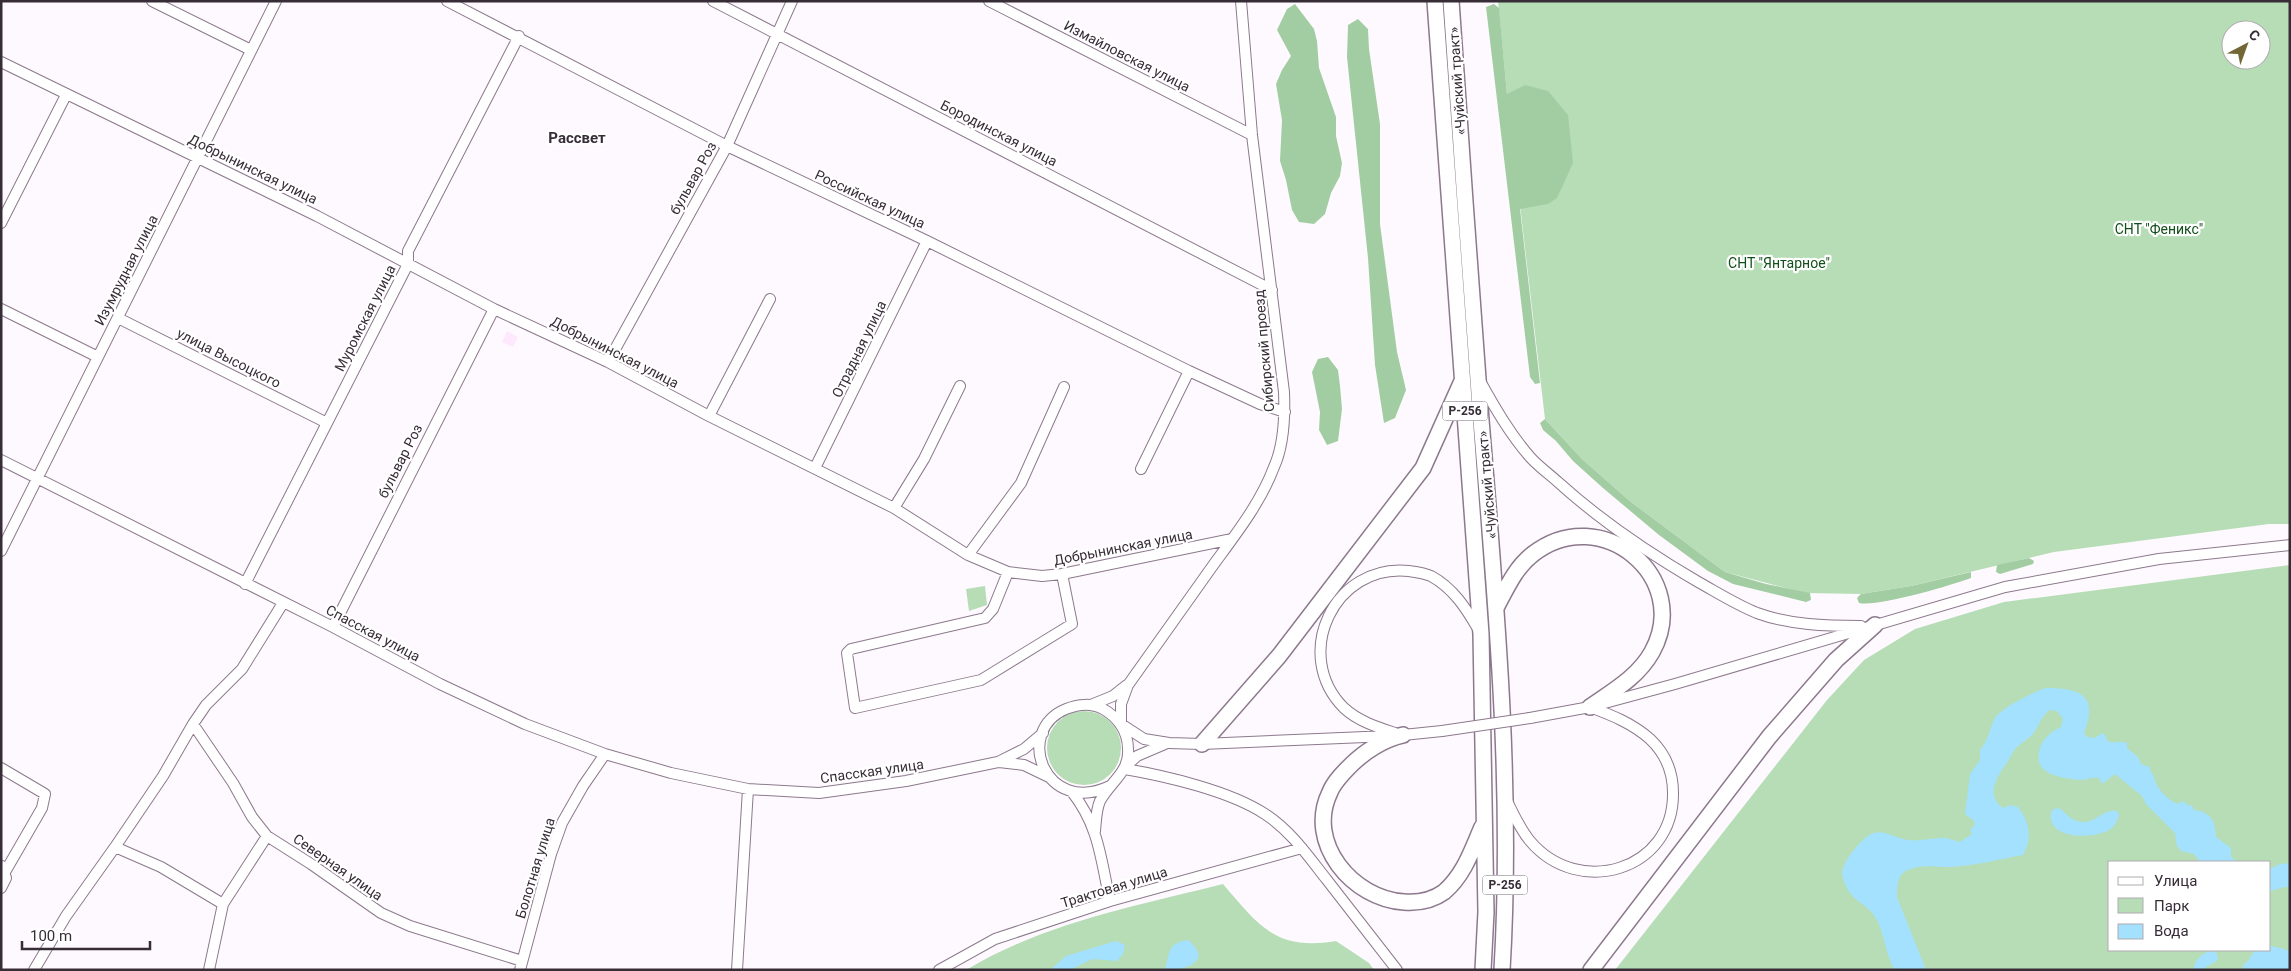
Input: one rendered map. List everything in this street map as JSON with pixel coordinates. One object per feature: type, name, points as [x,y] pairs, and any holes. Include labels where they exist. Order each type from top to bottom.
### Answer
[{"type":"highway","name":"«Чуйский тракт»","points":[[1434,1],[1470,379],[1496,606],[1506,799],[1505,917],[1502,970]]},
{"type":"highway","name":"«Чуйский тракт»","points":[[1451,1],[1481,634],[1486,912],[1483,970]]},
{"type":"highway","points":[[1202,744],[1279,656],[1423,468],[1470,379]]},
{"type":"highway","points":[[1496,606],[1512,577],[1533,554],[1544,546],[1571,536],[1596,536],[1608,539],[1621,546],[1643,565],[1653,579],[1663,604],[1662,628],[1658,639],[1651,653],[1632,677],[1590,707]]},
{"type":"highway","points":[[1591,970],[1769,737],[1836,660],[1875,626]]},
{"type":"highway","points":[[1401,735],[1375,747],[1355,761],[1336,781],[1327,799],[1325,838],[1338,863],[1350,878],[1367,891],[1385,899],[1409,902],[1431,898],[1442,893],[1458,877],[1469,859],[1484,821]]},
{"type":"street","points":[[152,1],[251,50]]},
{"type":"street","name":"Изумрудная улица","points":[[1,551],[276,1]]},
{"type":"street","name":"Российская улица","points":[[447,1],[518,36],[627,96],[727,146],[927,241],[1189,371],[1260,404],[1285,412]]},
{"type":"street","name":"Бородинская улица","points":[[713,1],[1272,290]]},
{"type":"street","name":"бульвар Роз","points":[[608,362],[727,146],[776,33],[792,1]]},
{"type":"street","name":"Измайловская улица","points":[[989,1],[1252,135]]},
{"type":"street","name":"Сибирский проезд","points":[[1121,724],[1121,704],[1128,685],[1232,539],[1265,489],[1275,466],[1285,412],[1272,290],[1252,135],[1241,1]]},
{"type":"street","name":"Муромская улица","points":[[245,584],[408,264],[408,252],[518,36]]},
{"type":"street","name":"Добрынинская улица","points":[[1,62],[317,216],[494,309],[608,362],[709,416],[894,508],[968,555],[1008,572],[1042,576],[1062,574],[1232,539]]},
{"type":"street","points":[[1,223],[66,95]]},
{"type":"street","name":"Отрадная улица","points":[[815,468],[927,241]]},
{"type":"street","points":[[709,416],[770,299]]},
{"type":"street","points":[[1,309],[98,357]]},
{"type":"street","name":"бульвар Роз","points":[[333,627],[494,309]]},
{"type":"street","name":"улица Высоцкого","points":[[118,318],[327,424]]},
{"type":"street","points":[[1140,470],[1189,371]]},
{"type":"street","points":[[1470,379],[1531,458],[1576,498],[1627,537],[1676,569],[1733,602],[1757,613],[1790,621],[1815,624],[1875,626]]},
{"type":"street","points":[[894,508],[924,458],[960,386]]},
{"type":"street","points":[[968,555],[1021,483],[1064,386]]},
{"type":"street","name":"Спасская улица","points":[[1,460],[333,627],[440,684],[525,724],[605,754],[671,774],[748,789],[819,793],[906,781],[998,762],[1024,749],[1043,733]]},
{"type":"street","points":[[1110,786],[1091,793],[1072,792],[1055,784],[1050,778],[1040,756],[1043,733],[1054,716],[1062,710],[1071,706],[1091,705],[1109,712],[1121,724],[1144,739],[1169,743],[1202,744],[1401,735],[1442,731],[1590,707],[1750,663],[1996,589],[2159,558],[2290,545]]},
{"type":"street","points":[[1401,735],[1366,723],[1345,708],[1330,690],[1322,672],[1320,650],[1322,632],[1327,616],[1336,604],[1347,591],[1374,575],[1398,570],[1420,572],[1437,580],[1454,594],[1465,606],[1481,634]]},
{"type":"street","points":[[1008,572],[993,609],[985,618],[851,649],[847,654],[855,708],[981,680],[1072,624],[1062,574]]},
{"type":"street","points":[[34,970],[66,916],[163,776],[193,724],[206,705],[242,669],[283,602]]},
{"type":"street","name":"Сибирский проезд","points":[[1091,705],[1113,696],[1128,685]]},
{"type":"street","points":[[1506,799],[1530,841],[1545,855],[1571,870],[1592,872],[1628,865],[1649,851],[1659,840],[1670,821],[1673,802],[1673,781],[1666,758],[1651,740],[1637,729],[1590,707]]},
{"type":"street","name":"Северная улица","points":[[193,724],[233,783],[252,818],[267,836],[311,864],[381,914],[521,966]]},
{"type":"street","points":[[1121,724],[1128,747],[1125,768]]},
{"type":"street","points":[[1095,831],[1098,807],[1110,786],[1125,768],[1145,752],[1169,743]]},
{"type":"street","name":"Болотная улица","points":[[521,966],[551,854],[562,823],[578,793],[605,754]]},
{"type":"street","name":"Спасская улица","points":[[998,762],[1024,765],[1050,778]]},
{"type":"street","points":[[1,768],[29,783],[44,794],[42,808],[3,868],[6,878],[1,888]]},
{"type":"street","points":[[1125,768],[1185,783],[1243,802],[1272,819],[1302,848],[1397,970]]},
{"type":"street","points":[[737,970],[748,789]]},
{"type":"street","points":[[1072,792],[1088,814],[1095,831],[1110,901]]},
{"type":"street","points":[[209,970],[223,904],[267,836]]},
{"type":"street","points":[[115,847],[161,867],[223,904]]},
{"type":"street","name":"Трактовая улица","points":[[939,970],[995,939],[1110,901],[1302,848]]},
{"type":"shaded area","points":[[507,331],[518,337],[513,347],[502,342]]},
{"type":"green space","name":"СНТ \"Янтарное\"","points":[[1498,1],[2290,1],[2290,524],[2269,524],[2054,552],[1911,586],[1861,594],[1805,593],[1725,572],[1631,502],[1582,459],[1545,419]]},
{"type":"green space","points":[[1295,4],[1314,29],[1319,68],[1336,117],[1336,136],[1342,163],[1340,176],[1331,193],[1325,214],[1314,224],[1299,222],[1292,210],[1280,161],[1282,120],[1276,84],[1291,56],[1277,30],[1287,9]]},
{"type":"green space","points":[[1494,4],[1499,8],[1507,94],[1525,85],[1548,91],[1568,115],[1573,163],[1557,198],[1548,204],[1520,209],[1540,383],[1535,384],[1530,377],[1486,7]]},
{"type":"green space","points":[[1358,19],[1368,29],[1369,49],[1380,124],[1380,224],[1397,352],[1406,390],[1395,418],[1384,423],[1375,365],[1368,258],[1347,57],[1348,25]]},
{"type":"green space","points":[[1328,357],[1338,370],[1342,409],[1338,441],[1327,445],[1319,430],[1320,412],[1312,372],[1318,359]]},
{"type":"green space","points":[[1545,419],[1582,459],[1631,502],[1725,572],[1766,584],[1810,593],[1811,600],[1806,602],[1733,584],[1708,571],[1659,535],[1573,461],[1556,441],[1543,430],[1540,423]]},
{"type":"green space","points":[[2029,558],[2034,561],[2033,564],[2000,574],[1996,572],[1997,565]]},
{"type":"green space","points":[[2290,565],[2290,970],[1615,970],[1827,700],[1864,660],[1915,629],[2004,602]]},
{"type":"green space","points":[[1971,572],[1971,578],[1897,599],[1859,603],[1857,598],[1861,594],[1911,586]]},
{"type":"green space","points":[[985,586],[987,605],[969,611],[966,589]]},
{"type":"green space","points":[[1077,711],[1091,711],[1105,717],[1115,727],[1121,741],[1119,762],[1105,779],[1091,785],[1077,785],[1063,779],[1053,769],[1047,755],[1047,741],[1053,727],[1063,717]]},
{"type":"green space","points":[[1223,884],[1247,912],[1270,932],[1298,942],[1336,941],[1369,963],[1374,970],[966,970],[1027,940],[1059,928],[1124,908]]},
{"type":"water","points":[[2046,688],[2058,688],[2077,692],[2083,696],[2088,702],[2089,710],[2084,733],[2087,737],[2094,738],[2103,733],[2109,741],[2127,743],[2127,748],[2138,757],[2141,764],[2150,767],[2157,785],[2166,796],[2178,804],[2183,801],[2189,806],[2192,805],[2194,810],[2200,811],[2211,818],[2215,826],[2216,837],[2231,848],[2231,857],[2237,861],[2199,861],[2194,854],[2181,851],[2177,846],[2175,833],[2146,804],[2142,796],[2115,774],[2102,784],[2099,778],[2080,780],[2059,777],[2046,771],[2041,766],[2039,760],[2040,748],[2053,731],[2061,727],[2063,719],[2057,711],[2050,710],[2032,735],[2015,749],[2000,772],[1995,785],[1994,797],[1997,803],[2003,808],[2010,805],[2018,807],[2025,818],[2029,836],[2023,855],[1977,864],[1950,867],[1918,867],[1904,872],[1898,881],[1897,897],[1926,970],[1895,970],[1877,920],[1869,910],[1851,895],[1845,884],[1842,873],[1846,862],[1864,839],[1878,832],[1909,840],[1948,838],[1960,842],[1972,834],[1970,830],[1975,825],[1974,821],[1965,814],[1970,774],[1980,760],[1980,750],[1998,714]]},
{"type":"water","points":[[2058,808],[2074,820],[2084,822],[2111,811],[2117,811],[2119,815],[2114,826],[2108,831],[2087,836],[2075,835],[2064,833],[2056,828],[2051,820],[2052,810]]},
{"type":"water","points":[[2290,863],[2290,887],[2271,891],[2271,868],[2280,864]]},
{"type":"water","points":[[1188,940],[1198,954],[1194,963],[1173,970],[1165,970],[1170,949],[1176,943]]},
{"type":"water","points":[[1116,941],[1125,945],[1123,954],[1117,961],[1092,959],[1070,970],[1050,970],[1066,956]]},
{"type":"water","points":[[2271,946],[2285,949],[2290,952],[2290,970],[2243,970],[2243,965],[2254,951],[2271,951]]},
{"type":"water","points":[[2210,951],[2217,953],[2218,960],[2201,970],[2193,970],[2199,958]]},
{"type":"district","name":"Рассвет","points":[[577,138]]},
{"type":"park label","name":"СНТ \"Феникс\"","points":[[2159,229]]}]
